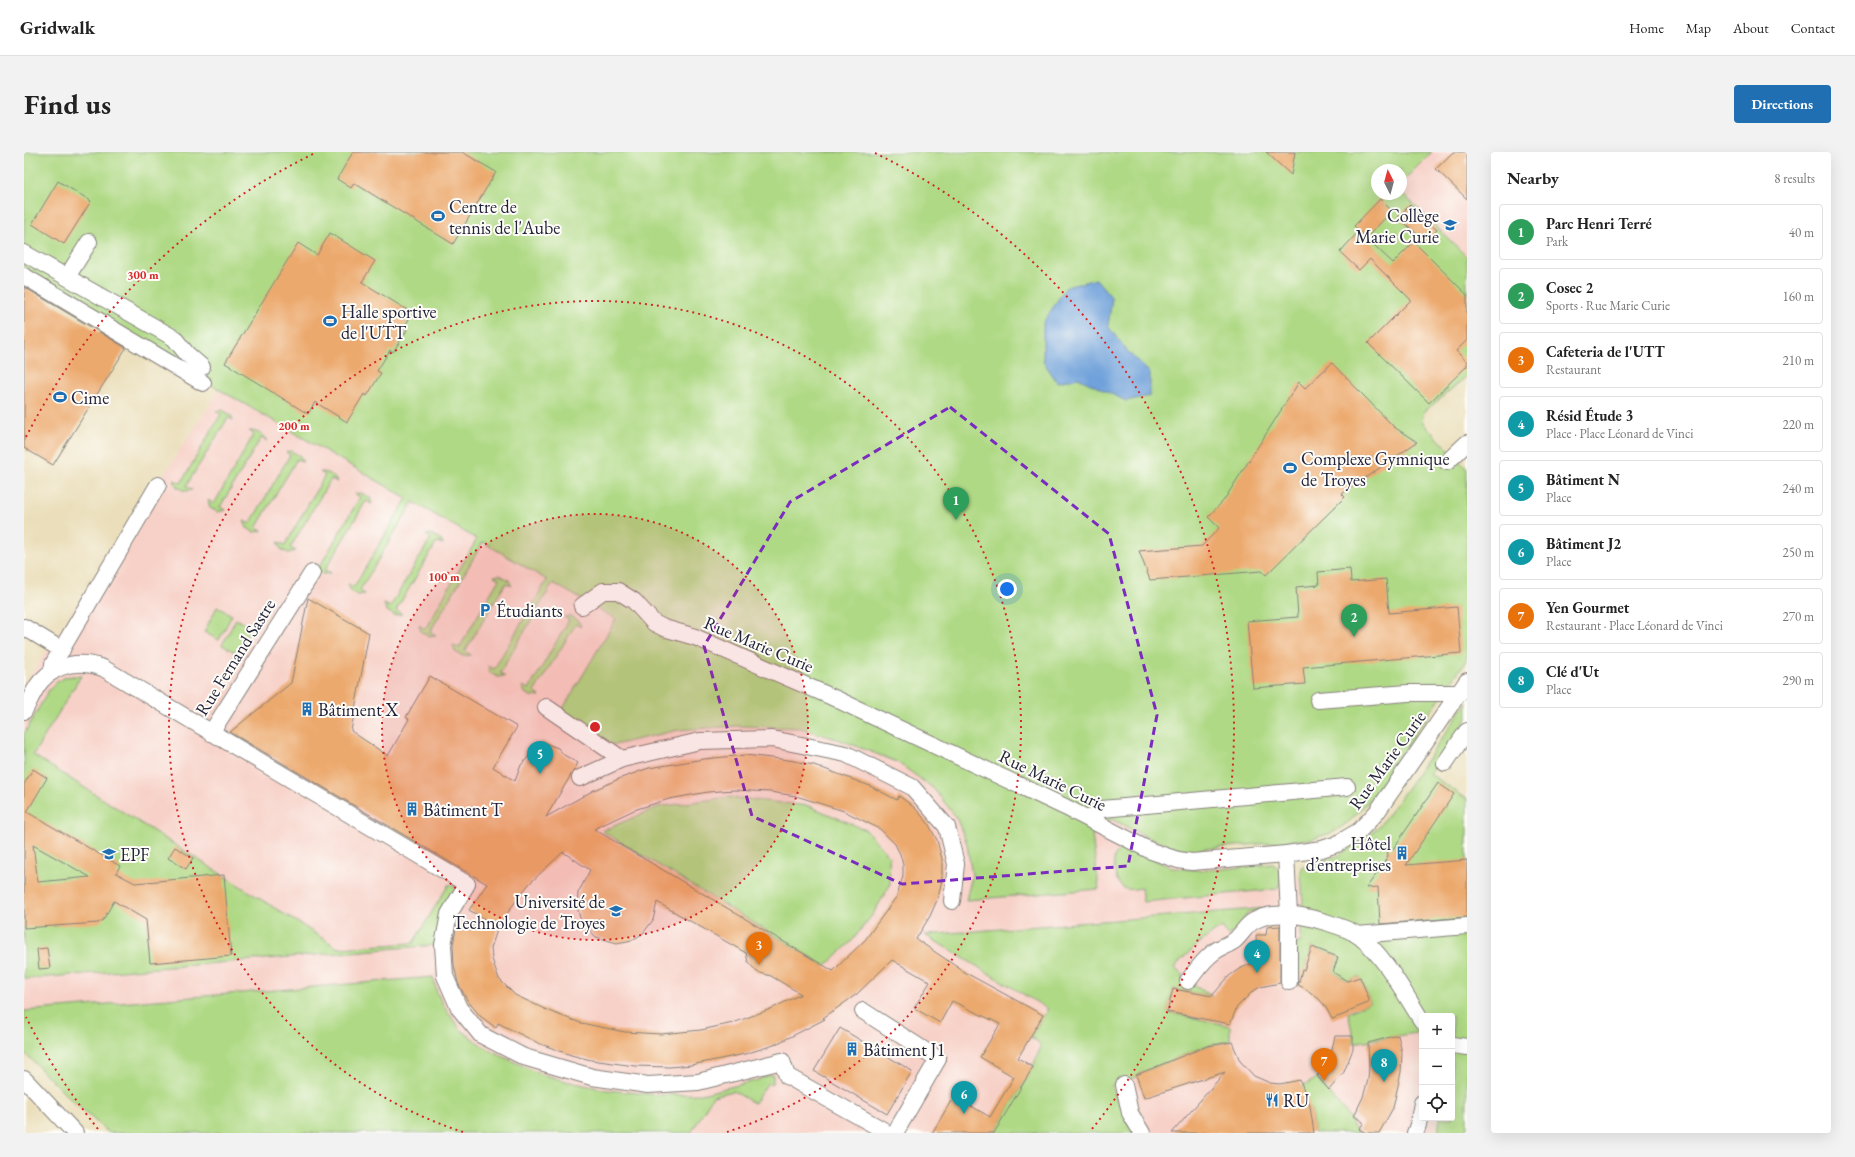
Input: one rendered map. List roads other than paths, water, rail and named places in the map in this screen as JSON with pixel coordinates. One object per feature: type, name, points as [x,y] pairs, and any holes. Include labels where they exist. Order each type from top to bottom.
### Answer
[{"type":"street","points":[[67,277],[89,242]]},
{"type":"street","points":[[24,253],[174,338],[203,375],[24,276]]},
{"type":"street","points":[[1447,462],[1467,443]]},
{"type":"street","points":[[52,672],[53,664],[158,485]]},
{"type":"street","name":"Rue Fernand Sastre","points":[[24,711],[41,681],[52,672],[74,663],[92,664],[103,668],[211,733],[312,573]]},
{"type":"street","name":"Rue Marie Curie","points":[[582,606],[603,591],[618,592],[634,600],[654,622],[664,628],[695,637],[891,724],[1151,851],[1178,860],[1192,862],[1286,854],[1322,849],[1337,844],[1360,831],[1368,823],[1463,687]]},
{"type":"street","points":[[24,627],[62,650]]},
{"type":"street","points":[[1318,700],[1408,694],[1463,687]]},
{"type":"street","points":[[546,708],[622,759]]},
{"type":"street","points":[[1445,763],[1467,731]]},
{"type":"street","points":[[211,733],[238,747],[467,884],[449,914],[442,945],[445,976],[459,1008],[481,1035],[524,1057],[592,1077],[648,1085],[698,1082],[782,1061],[787,1076],[883,1130],[885,1133]]},
{"type":"street","points":[[580,778],[622,759],[700,741],[772,739],[846,754],[912,788],[947,827],[956,864],[952,901]]},
{"type":"street","points":[[1092,821],[1095,815],[1102,809],[1347,787]]},
{"type":"street","points":[[1286,854],[1290,915],[1289,982]]},
{"type":"street","points":[[1188,982],[1199,966],[1214,952],[1234,940],[1249,924],[1255,920],[1270,915],[1301,915],[1322,921],[1357,935],[1370,947],[1396,979],[1419,1016]]},
{"type":"street","points":[[1357,935],[1467,926]]},
{"type":"street","points":[[863,1011],[938,1059],[895,1133]]},
{"type":"street","points":[[1455,1045],[1467,1047]]},
{"type":"street","points":[[24,1079],[74,1133]]},
{"type":"street","points":[[1124,1085],[1130,1113],[1142,1133]]},
{"type":"street","points":[[24,1093],[74,1133]]},
{"type":"street","points":[[1415,1133],[1419,1120]]},
{"type":"water","points":[[1096,279],[1112,298],[1108,326],[1128,352],[1150,373],[1150,396],[1126,401],[1078,378],[1057,382],[1043,361],[1043,323],[1066,287]]},
{"type":"place","name":"Centre de tennis de l'Aube","points":[[438,216]]},
{"type":"place","name":"Collège Marie Curie","points":[[1450,225]]},
{"type":"place","name":"Halle sportive de l'UTT","points":[[330,321]]},
{"type":"place","name":"Cime","points":[[60,397]]},
{"type":"place","name":"Complexe Gymnique de Troyes","points":[[1290,468]]},
{"type":"place","name":"Parc Henri Terré","points":[[956,520]]},
{"type":"place","name":"Étudiants","points":[[485,610]]},
{"type":"place","name":"Cosec 2","points":[[1354,637]]},
{"type":"place","name":"Bâtiment X","points":[[307,709]]},
{"type":"place","name":"Bâtiment N","points":[[540,774]]},
{"type":"place","name":"Bâtiment T","points":[[412,809]]},
{"type":"place","name":"Hôtel d’entreprises","points":[[1402,853]]},
{"type":"place","name":"EPF","points":[[109,854]]},
{"type":"place","name":"Université de Technologie de Troyes","points":[[616,911]]},
{"type":"place","name":"Cafeteria de l'UTT","points":[[759,965]]},
{"type":"place","name":"Résid Étude 3","points":[[1257,973]]},
{"type":"place","name":"Bâtiment J1","points":[[852,1049]]},
{"type":"place","name":"Yen Gourmet","points":[[1324,1081]]},
{"type":"place","name":"Clé d'Ut","points":[[1384,1082]]},
{"type":"place","name":"RU","points":[[1272,1100]]},
{"type":"place","name":"Bâtiment J2","points":[[964,1114]]}]
